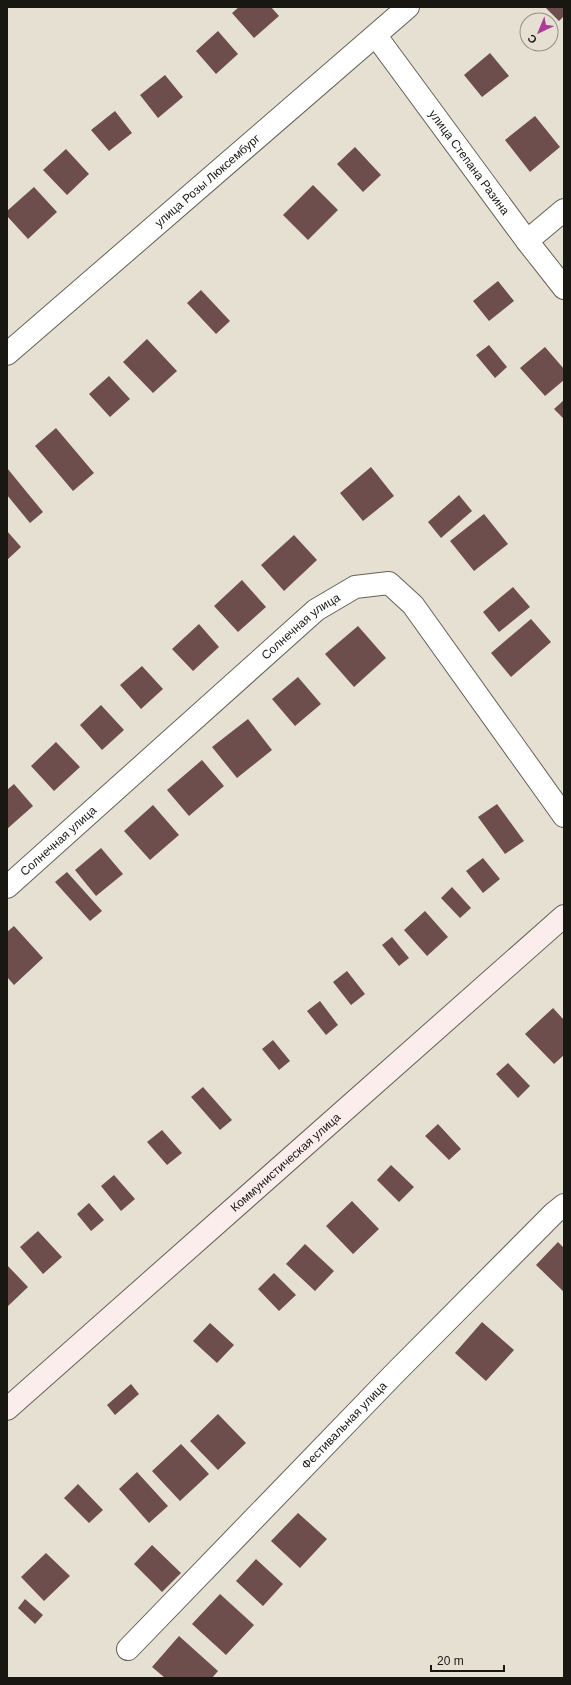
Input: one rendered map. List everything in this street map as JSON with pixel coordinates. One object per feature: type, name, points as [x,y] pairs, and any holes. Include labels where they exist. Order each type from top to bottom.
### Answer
[{"type":"main road","name":"Коммунистическая улица","points":[[7,1409],[564,916]]},
{"type":"street","name":"улица Розы Люксембург","points":[[7,354],[408,7]]},
{"type":"street","name":"улица Степана Разина","points":[[376,36],[527,241],[564,288]]},
{"type":"street","points":[[527,241],[564,210]]},
{"type":"street","name":"Солнечная улица","points":[[7,887],[316,610],[355,587],[389,583],[413,605],[564,816]]},
{"type":"street","name":"Фестивальная улица","points":[[128,1649],[393,1374],[554,1213],[564,1205]]},
{"type":"building","points":[[239,7],[271,7],[279,16],[254,38],[232,13]]},
{"type":"building","points":[[545,7],[564,7],[564,16],[559,21],[559,12],[550,12]]},
{"type":"building","points":[[218,31],[238,54],[216,74],[196,51]]},
{"type":"building","points":[[490,53],[509,76],[482,97],[464,75]]},
{"type":"building","points":[[165,75],[183,97],[158,118],[140,95]]},
{"type":"building","points":[[115,111],[132,133],[109,151],[91,130]]},
{"type":"building","points":[[535,116],[560,147],[530,172],[505,140]]},
{"type":"building","points":[[355,147],[381,175],[363,192],[337,164]]},
{"type":"building","points":[[66,149],[89,174],[67,195],[43,170]]},
{"type":"building","points":[[313,185],[338,210],[308,240],[283,215]]},
{"type":"building","points":[[34,187],[57,212],[28,239],[7,216],[7,211]]},
{"type":"building","points":[[498,281],[514,301],[489,321],[473,301]]},
{"type":"building","points":[[201,290],[230,321],[216,334],[187,303]]},
{"type":"building","points":[[147,339],[177,371],[153,393],[123,362]]},
{"type":"building","points":[[489,345],[507,367],[495,378],[476,355]]},
{"type":"building","points":[[545,347],[564,369],[564,380],[545,396],[520,368]]},
{"type":"building","points":[[109,376],[130,399],[110,417],[89,394]]},
{"type":"building","points":[[564,400],[564,419],[554,409]]},
{"type":"building","points":[[56,428],[94,473],[73,491],[35,446]]},
{"type":"building","points":[[371,467],[394,496],[363,521],[340,493]]},
{"type":"building","points":[[7,468],[43,512],[30,523],[7,495]]},
{"type":"building","points":[[459,495],[472,511],[441,538],[428,522]]},
{"type":"building","points":[[484,514],[508,544],[474,571],[450,541]]},
{"type":"building","points":[[7,531],[21,547],[7,560]]},
{"type":"building","points":[[294,535],[317,560],[284,591],[261,565]]},
{"type":"building","points":[[242,580],[266,607],[238,632],[214,606]]},
{"type":"building","points":[[513,587],[530,607],[499,632],[483,612]]},
{"type":"building","points":[[531,619],[551,642],[511,677],[491,653]]},
{"type":"building","points":[[199,624],[219,647],[193,671],[172,649]]},
{"type":"building","points":[[358,626],[386,658],[354,687],[325,654]]},
{"type":"building","points":[[142,666],[163,689],[141,709],[120,685]]},
{"type":"building","points":[[298,677],[321,704],[295,726],[272,699]]},
{"type":"building","points":[[101,705],[124,730],[102,750],[80,725]]},
{"type":"building","points":[[248,719],[272,750],[237,778],[212,747]]},
{"type":"building","points":[[56,742],[80,767],[54,791],[31,766]]},
{"type":"building","points":[[202,760],[224,786],[189,816],[167,790]]},
{"type":"building","points":[[14,784],[33,806],[7,829],[7,790]]},
{"type":"building","points":[[497,804],[524,841],[505,854],[478,817]]},
{"type":"building","points":[[153,805],[179,835],[150,860],[124,831]]},
{"type":"building","points":[[101,848],[123,874],[96,896],[75,870]]},
{"type":"building","points":[[483,858],[500,879],[483,893],[466,871]]},
{"type":"building","points":[[67,872],[102,911],[90,921],[55,882]]},
{"type":"building","points":[[452,887],[471,908],[460,918],[441,898]]},
{"type":"building","points":[[425,911],[448,937],[427,956],[404,930]]},
{"type":"building","points":[[14,926],[43,958],[14,985],[7,977],[7,932]]},
{"type":"building","points":[[392,937],[409,958],[399,966],[382,945]]},
{"type":"building","points":[[347,971],[365,994],[351,1005],[333,982]]},
{"type":"building","points":[[320,1001],[338,1025],[326,1035],[307,1011]]},
{"type":"building","points":[[553,1008],[564,1020],[564,1055],[554,1064],[525,1034]]},
{"type":"building","points":[[273,1040],[290,1061],[279,1070],[262,1049]]},
{"type":"building","points":[[508,1063],[530,1086],[518,1098],[496,1074]]},
{"type":"building","points":[[203,1087],[232,1120],[220,1130],[191,1097]]},
{"type":"building","points":[[438,1124],[461,1149],[449,1160],[425,1136]]},
{"type":"building","points":[[162,1130],[182,1153],[167,1165],[147,1142]]},
{"type":"building","points":[[391,1165],[414,1187],[399,1202],[377,1180]]},
{"type":"building","points":[[114,1175],[135,1199],[121,1211],[101,1186]]},
{"type":"building","points":[[352,1201],[379,1229],[353,1254],[326,1226]]},
{"type":"building","points":[[89,1203],[104,1220],[91,1231],[77,1214]]},
{"type":"building","points":[[38,1231],[62,1257],[43,1274],[20,1247]]},
{"type":"building","points":[[558,1242],[564,1248],[564,1292],[536,1265]]},
{"type":"building","points":[[305,1244],[334,1271],[315,1291],[286,1264]]},
{"type":"building","points":[[7,1265],[28,1287],[7,1307]]},
{"type":"building","points":[[274,1273],[296,1295],[279,1311],[258,1289]]},
{"type":"building","points":[[482,1322],[514,1350],[486,1381],[455,1353]]},
{"type":"building","points":[[210,1323],[234,1345],[217,1363],[193,1341]]},
{"type":"building","points":[[131,1384],[139,1394],[115,1415],[107,1405]]},
{"type":"building","points":[[218,1414],[246,1443],[218,1470],[190,1441]]},
{"type":"building","points":[[181,1444],[209,1474],[180,1501],[152,1471]]},
{"type":"building","points":[[137,1472],[168,1506],[149,1523],[119,1489]]},
{"type":"building","points":[[78,1484],[103,1510],[89,1523],[64,1498]]},
{"type":"building","points":[[298,1513],[327,1539],[300,1568],[271,1541]]},
{"type":"building","points":[[152,1545],[181,1573],[162,1592],[134,1564]]},
{"type":"building","points":[[46,1553],[70,1576],[44,1601],[21,1577]]},
{"type":"building","points":[[256,1559],[283,1584],[263,1606],[236,1581]]},
{"type":"building","points":[[220,1594],[254,1625],[226,1655],[192,1624]]},
{"type":"building","points":[[25,1599],[43,1615],[35,1624],[18,1608]]},
{"type":"building","points":[[179,1636],[218,1671],[212,1678],[165,1678],[152,1667]]}]
